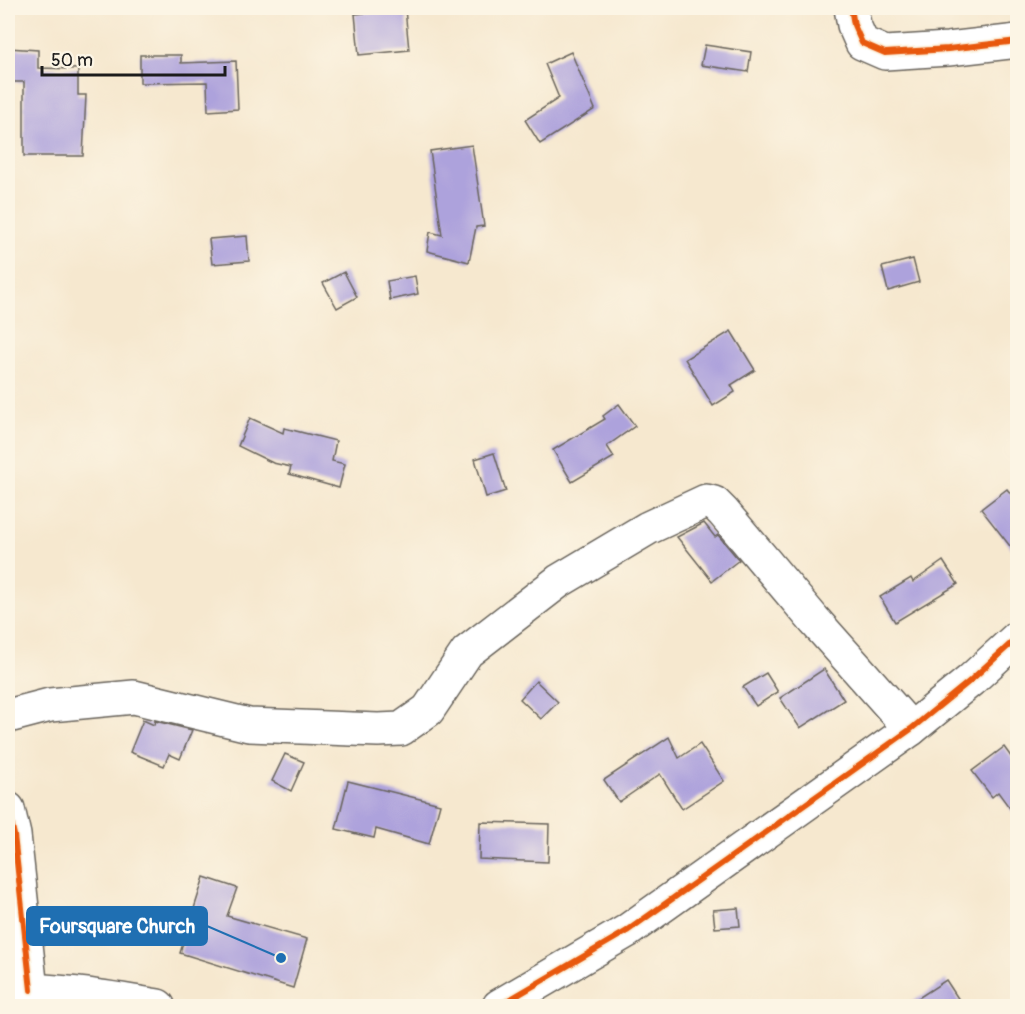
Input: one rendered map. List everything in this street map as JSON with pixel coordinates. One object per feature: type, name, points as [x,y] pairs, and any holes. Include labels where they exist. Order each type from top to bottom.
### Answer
[{"type":"street","points":[[851,8],[854,25],[862,43],[885,53],[1017,41]]},
{"type":"street","points":[[8,716],[50,705],[134,697],[249,725],[401,729],[428,710],[467,652],[560,581],[648,528],[706,501],[714,503],[723,512],[814,620],[911,729]]},
{"type":"street","points":[[499,1006],[627,931],[911,729],[971,680],[1017,637]]},
{"type":"street","points":[[8,809],[14,835],[19,990],[87,994],[158,1006]]},
{"type":"building","points":[[405,9],[409,50],[359,55],[355,14]]},
{"type":"building","points":[[705,45],[751,52],[748,72],[701,65]]},
{"type":"building","points":[[8,48],[38,50],[38,68],[78,69],[78,95],[86,95],[83,156],[24,156],[24,82],[8,82]]},
{"type":"building","points":[[571,52],[595,109],[540,144],[525,120],[559,98],[545,64]]},
{"type":"building","points":[[140,55],[181,55],[181,63],[236,61],[238,109],[208,111],[207,82],[140,83]]},
{"type":"building","points":[[472,145],[484,226],[476,227],[469,262],[427,251],[430,232],[442,235],[430,151]]},
{"type":"building","points":[[247,236],[249,261],[212,264],[209,239]]},
{"type":"building","points":[[913,259],[919,282],[888,291],[882,267]]},
{"type":"building","points":[[344,272],[357,297],[337,308],[323,283]]},
{"type":"building","points":[[415,276],[418,294],[390,300],[387,281]]},
{"type":"building","points":[[731,331],[755,370],[731,385],[735,392],[713,406],[685,359]]},
{"type":"building","points":[[619,404],[635,426],[607,446],[614,457],[572,482],[553,450],[605,419],[603,416]]},
{"type":"building","points":[[250,418],[283,433],[284,428],[336,441],[332,461],[345,464],[339,488],[289,474],[291,467],[273,463],[238,446]]},
{"type":"building","points":[[494,453],[506,491],[486,497],[475,459]]},
{"type":"building","points":[[1007,489],[1017,502],[1017,555],[981,509]]},
{"type":"building","points":[[704,523],[715,537],[718,535],[739,560],[712,581],[677,537]]},
{"type":"building","points":[[943,561],[958,584],[895,622],[880,597],[911,578],[913,582]]},
{"type":"building","points":[[824,669],[844,700],[800,728],[780,698]]},
{"type":"building","points":[[766,673],[778,692],[756,706],[743,687]]},
{"type":"building","points":[[536,681],[558,702],[541,719],[520,699]]},
{"type":"building","points":[[143,720],[154,725],[155,721],[192,730],[180,759],[169,754],[164,766],[130,752]]},
{"type":"building","points":[[669,737],[679,758],[700,744],[724,781],[682,809],[660,774],[619,802],[604,780]]},
{"type":"building","points":[[1004,747],[1017,765],[1017,818],[998,792],[992,797],[972,771]]},
{"type":"building","points":[[285,754],[304,762],[291,791],[272,781]]},
{"type":"building","points":[[348,781],[440,804],[429,844],[376,829],[374,838],[336,829]]},
{"type":"building","points":[[480,822],[549,824],[548,862],[479,859]]},
{"type":"building","points":[[204,877],[237,888],[227,916],[307,939],[293,988],[180,953]]},
{"type":"building","points":[[738,908],[740,926],[715,928],[713,910]]},
{"type":"building","points":[[946,980],[963,1006],[906,1006]]},
{"type":"cycle path","points":[[851,8],[854,25],[862,43],[885,53],[1018,41]]},
{"type":"cycle path","points":[[499,1006],[627,931],[911,729],[971,680],[1018,637]]},
{"type":"cycle path","points":[[8,809],[14,835],[31,990]]},
{"type":"place","name":"Foursquare Church","points":[[281,958]]}]
